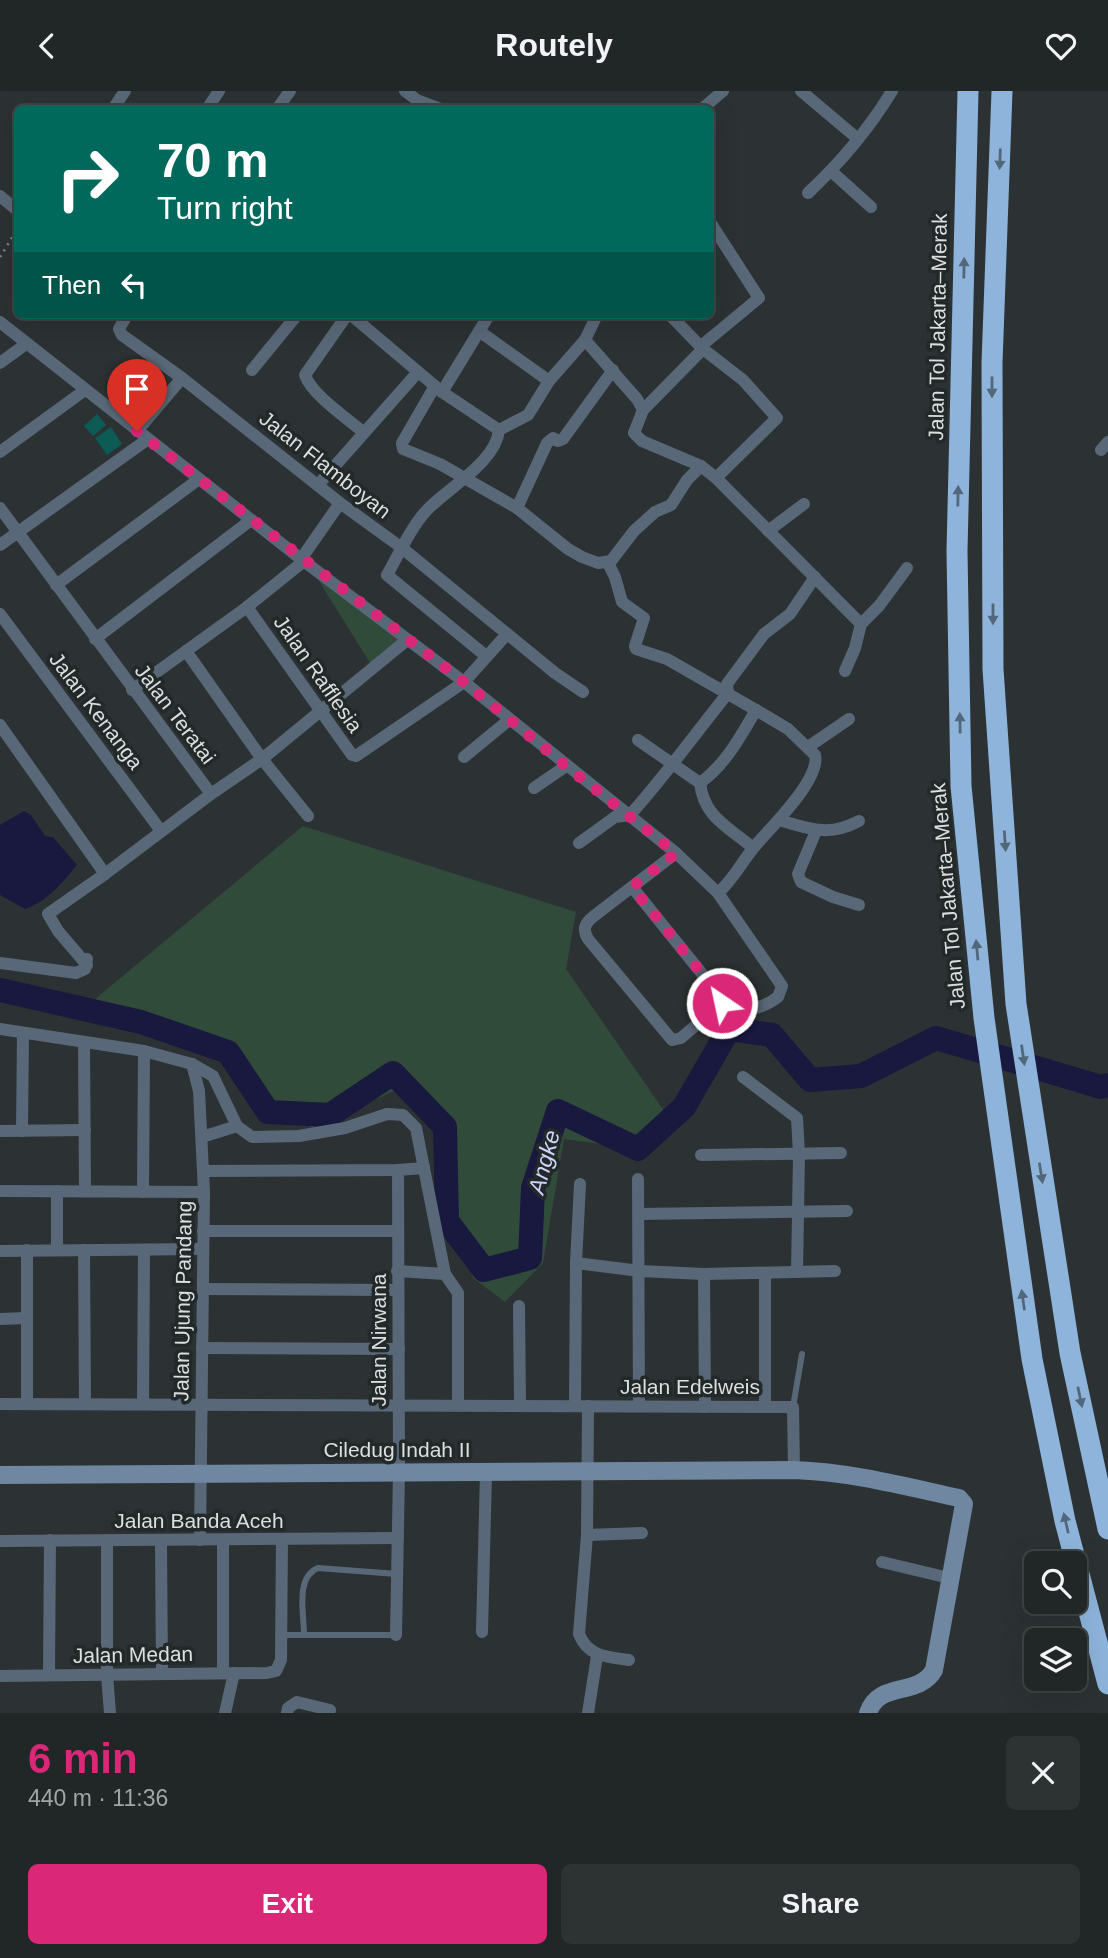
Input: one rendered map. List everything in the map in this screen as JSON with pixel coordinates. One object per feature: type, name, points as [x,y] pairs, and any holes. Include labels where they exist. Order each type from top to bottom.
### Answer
[{"type":"highway","name":"Jalan Tol Jakarta–Merak","points":[[968,91],[957,551],[961,786],[984,1018],[1032,1359],[1065,1521],[1108,1684]]},
{"type":"highway","points":[[1002,91],[992,363],[993,670],[1016,1004],[1070,1353],[1108,1529]]},
{"type":"street","points":[[405,91],[419,105]]},
{"type":"street","points":[[707,105],[723,91]]},
{"type":"street","points":[[801,91],[858,139]]},
{"type":"street","points":[[808,193],[858,139],[879,113],[891,91]]},
{"type":"street","points":[[831,171],[871,207]]},
{"type":"street","points":[[0,196],[14,208]]},
{"type":"street","points":[[715,241],[759,297],[702,348],[643,410],[634,433],[637,438],[701,466],[716,478],[861,624]]},
{"type":"street","name":"Jalan Flamboyan","points":[[125,319],[119,328],[122,335],[183,378],[340,503],[402,548],[555,673],[583,692]]},
{"type":"street","points":[[252,370],[293,319]]},
{"type":"street","points":[[346,319],[305,375],[310,385],[363,432]]},
{"type":"street","points":[[354,319],[438,389],[499,430]]},
{"type":"street","points":[[486,319],[401,446],[440,464],[517,508],[568,549],[598,563],[608,563]]},
{"type":"street","points":[[486,656],[387,575],[426,510],[464,479],[495,446],[499,430],[528,415],[549,381],[585,340],[595,319]]},
{"type":"street","points":[[674,319],[702,348],[743,380],[777,418],[716,478]]},
{"type":"street","points":[[0,322],[302,560],[464,682],[676,853],[718,893],[782,986],[778,997],[760,1008],[734,1009],[722,1003],[720,996],[632,887]]},
{"type":"street","points":[[479,331],[549,381]]},
{"type":"street","points":[[585,340],[637,398],[643,410]]},
{"type":"street","points":[[0,363],[26,344]]},
{"type":"street","points":[[517,508],[548,443],[554,438],[558,441],[563,439],[613,370]]},
{"type":"street","points":[[318,485],[418,372]]},
{"type":"street","points":[[137,431],[183,378]]},
{"type":"street","points":[[0,452],[85,390]]},
{"type":"street","points":[[0,545],[148,439]]},
{"type":"street","points":[[608,563],[634,531],[654,512],[671,505],[687,480],[701,466]]},
{"type":"street","points":[[56,585],[199,479]]},
{"type":"street","points":[[132,690],[247,607],[302,560],[340,503]]},
{"type":"street","points":[[768,531],[804,504]]},
{"type":"street","name":"Jalan Teratai","points":[[0,508],[211,794],[50,912],[86,956],[83,972],[0,963]]},
{"type":"street","points":[[96,639],[251,520]]},
{"type":"street","points":[[608,563],[622,602],[645,620],[636,649],[667,659],[757,710],[788,729],[815,755],[815,765],[798,797],[753,848],[731,881],[718,893]]},
{"type":"street","points":[[845,671],[852,658],[861,624],[879,606],[907,568]]},
{"type":"street","points":[[579,843],[615,817],[630,815],[674,764],[683,748],[728,693],[727,684],[764,634],[789,614],[815,577]]},
{"type":"street","name":"Jalan Rafflesia","points":[[247,607],[352,755],[357,756],[464,682]]},
{"type":"street","name":"Jalan Kenanga","points":[[0,614],[161,831]]},
{"type":"street","points":[[464,682],[507,634]]},
{"type":"street","points":[[211,794],[313,719],[319,710],[407,640]]},
{"type":"street","points":[[186,651],[262,759],[308,816]]},
{"type":"street","points":[[700,783],[716,771],[757,710]]},
{"type":"street","points":[[808,747],[849,719]]},
{"type":"street","points":[[464,757],[509,720]]},
{"type":"street","points":[[3,734],[105,874]]},
{"type":"street","points":[[638,740],[700,783],[707,810],[753,848]]},
{"type":"street","points":[[534,788],[566,766]]},
{"type":"street","points":[[779,820],[816,831],[844,829],[859,821]]},
{"type":"street","points":[[816,831],[798,874],[802,882],[823,893],[859,905]]},
{"type":"street","points":[[676,853],[589,920],[584,928],[588,939],[672,1040],[681,1038],[722,1003]]},
{"type":"street","points":[[0,1029],[144,1051],[192,1064],[213,1076],[237,1126],[252,1137],[299,1136],[345,1128],[394,1112],[403,1115],[416,1128],[445,1274],[458,1293],[458,1405]]},
{"type":"street","points":[[22,1131],[23,1033]]},
{"type":"street","points":[[84,1042],[85,1191]]},
{"type":"street","points":[[143,1192],[144,1051]]},
{"type":"street","name":"Jalan Ujung Pandang","points":[[192,1064],[199,1091],[204,1192],[200,1540]]},
{"type":"street","points":[[743,1077],[796,1116],[799,1154],[797,1272]]},
{"type":"street","points":[[202,1137],[237,1126]]},
{"type":"street","points":[[0,1131],[85,1130]]},
{"type":"street","points":[[701,1156],[841,1153]]},
{"type":"street","points":[[203,1171],[424,1168]]},
{"type":"street","name":"Jalan Nirwana","points":[[396,1635],[399,1472],[398,1170]]},
{"type":"street","points":[[638,1179],[639,1406]]},
{"type":"street","points":[[580,1184],[576,1263],[581,1406],[587,1473],[587,1535],[579,1634],[597,1656],[629,1660]]},
{"type":"street","points":[[0,1191],[204,1192]]},
{"type":"street","points":[[57,1191],[57,1250]]},
{"type":"street","points":[[639,1214],[847,1210]]},
{"type":"street","points":[[203,1231],[398,1231]]},
{"type":"street","points":[[0,1251],[203,1249]]},
{"type":"street","points":[[27,1250],[27,1404]]},
{"type":"street","points":[[85,1250],[85,1404]]},
{"type":"street","points":[[143,1404],[144,1250]]},
{"type":"street","points":[[576,1263],[640,1271],[704,1274],[835,1271]]},
{"type":"street","points":[[397,1271],[445,1274]]},
{"type":"street","points":[[765,1273],[765,1407]]},
{"type":"street","points":[[704,1274],[705,1407]]},
{"type":"street","points":[[203,1289],[398,1290]]},
{"type":"street","points":[[519,1305],[520,1405]]},
{"type":"street","points":[[0,1319],[27,1318]]},
{"type":"street","points":[[202,1347],[398,1349]]},
{"type":"street","name":"Jalan Edelweis","points":[[0,1404],[793,1407]]},
{"type":"street","points":[[793,1407],[794,1470]]},
{"type":"street","name":"Ciledug Indah II","points":[[0,1475],[828,1471],[960,1498],[964,1504],[949,1578]]},
{"type":"street","points":[[482,1632],[486,1473]]},
{"type":"street","points":[[587,1535],[642,1533]]},
{"type":"street","name":"Jalan Banda Aceh","points":[[0,1541],[398,1538]]},
{"type":"street","points":[[282,1539],[282,1635]]},
{"type":"street","points":[[107,1540],[107,1675],[110,1713]]},
{"type":"street","points":[[161,1540],[162,1674]]},
{"type":"street","points":[[223,1540],[228,1673],[225,1713]]},
{"type":"street","points":[[49,1675],[50,1541]]},
{"type":"street","points":[[867,1713],[877,1697],[920,1684],[930,1678],[944,1622],[949,1578],[882,1562]]},
{"type":"street","name":"Jalan Medan","points":[[0,1676],[267,1674],[276,1671],[279,1666],[282,1635]]},
{"type":"street","points":[[588,1713],[597,1656]]},
{"type":"street","points":[[287,1713],[288,1708],[298,1702],[330,1710]]},
{"type":"lane","points":[[793,1407],[802,1354]]},
{"type":"lane","points":[[304,1634],[304,1584],[313,1570],[318,1568],[398,1574]]},
{"type":"lane","points":[[282,1635],[396,1635]]},
{"type":"path","points":[[0,257],[14,234]]},
{"type":"green space","points":[[309,565],[404,641],[372,666]]},
{"type":"green space","points":[[303,826],[576,912],[566,969],[671,1121],[645,1150],[564,1139],[543,1263],[505,1302],[473,1278],[452,1190],[444,1122],[403,1087],[312,1128],[270,1105],[239,1048],[82,1010]]},
{"type":"shaded area","points":[[24,811],[31,815],[45,836],[53,837],[77,865],[48,896],[25,909],[0,895],[0,825]]},
{"type":"building","points":[[97,414],[106,425],[93,436],[84,426]]},
{"type":"building","points":[[111,427],[122,444],[107,455],[95,438]]},
{"type":"waterway","name":"Angke","points":[[0,990],[141,1022],[228,1052],[268,1112],[330,1115],[393,1073],[445,1127],[447,1221],[484,1270],[530,1258],[533,1188],[558,1111],[638,1149],[684,1107],[729,1029],[772,1035],[810,1080],[861,1076],[936,1038],[1101,1087],[1108,1085]]},
{"type":"route","points":[[137,431],[464,682],[676,853],[632,887],[720,996],[722,1003]]}]
